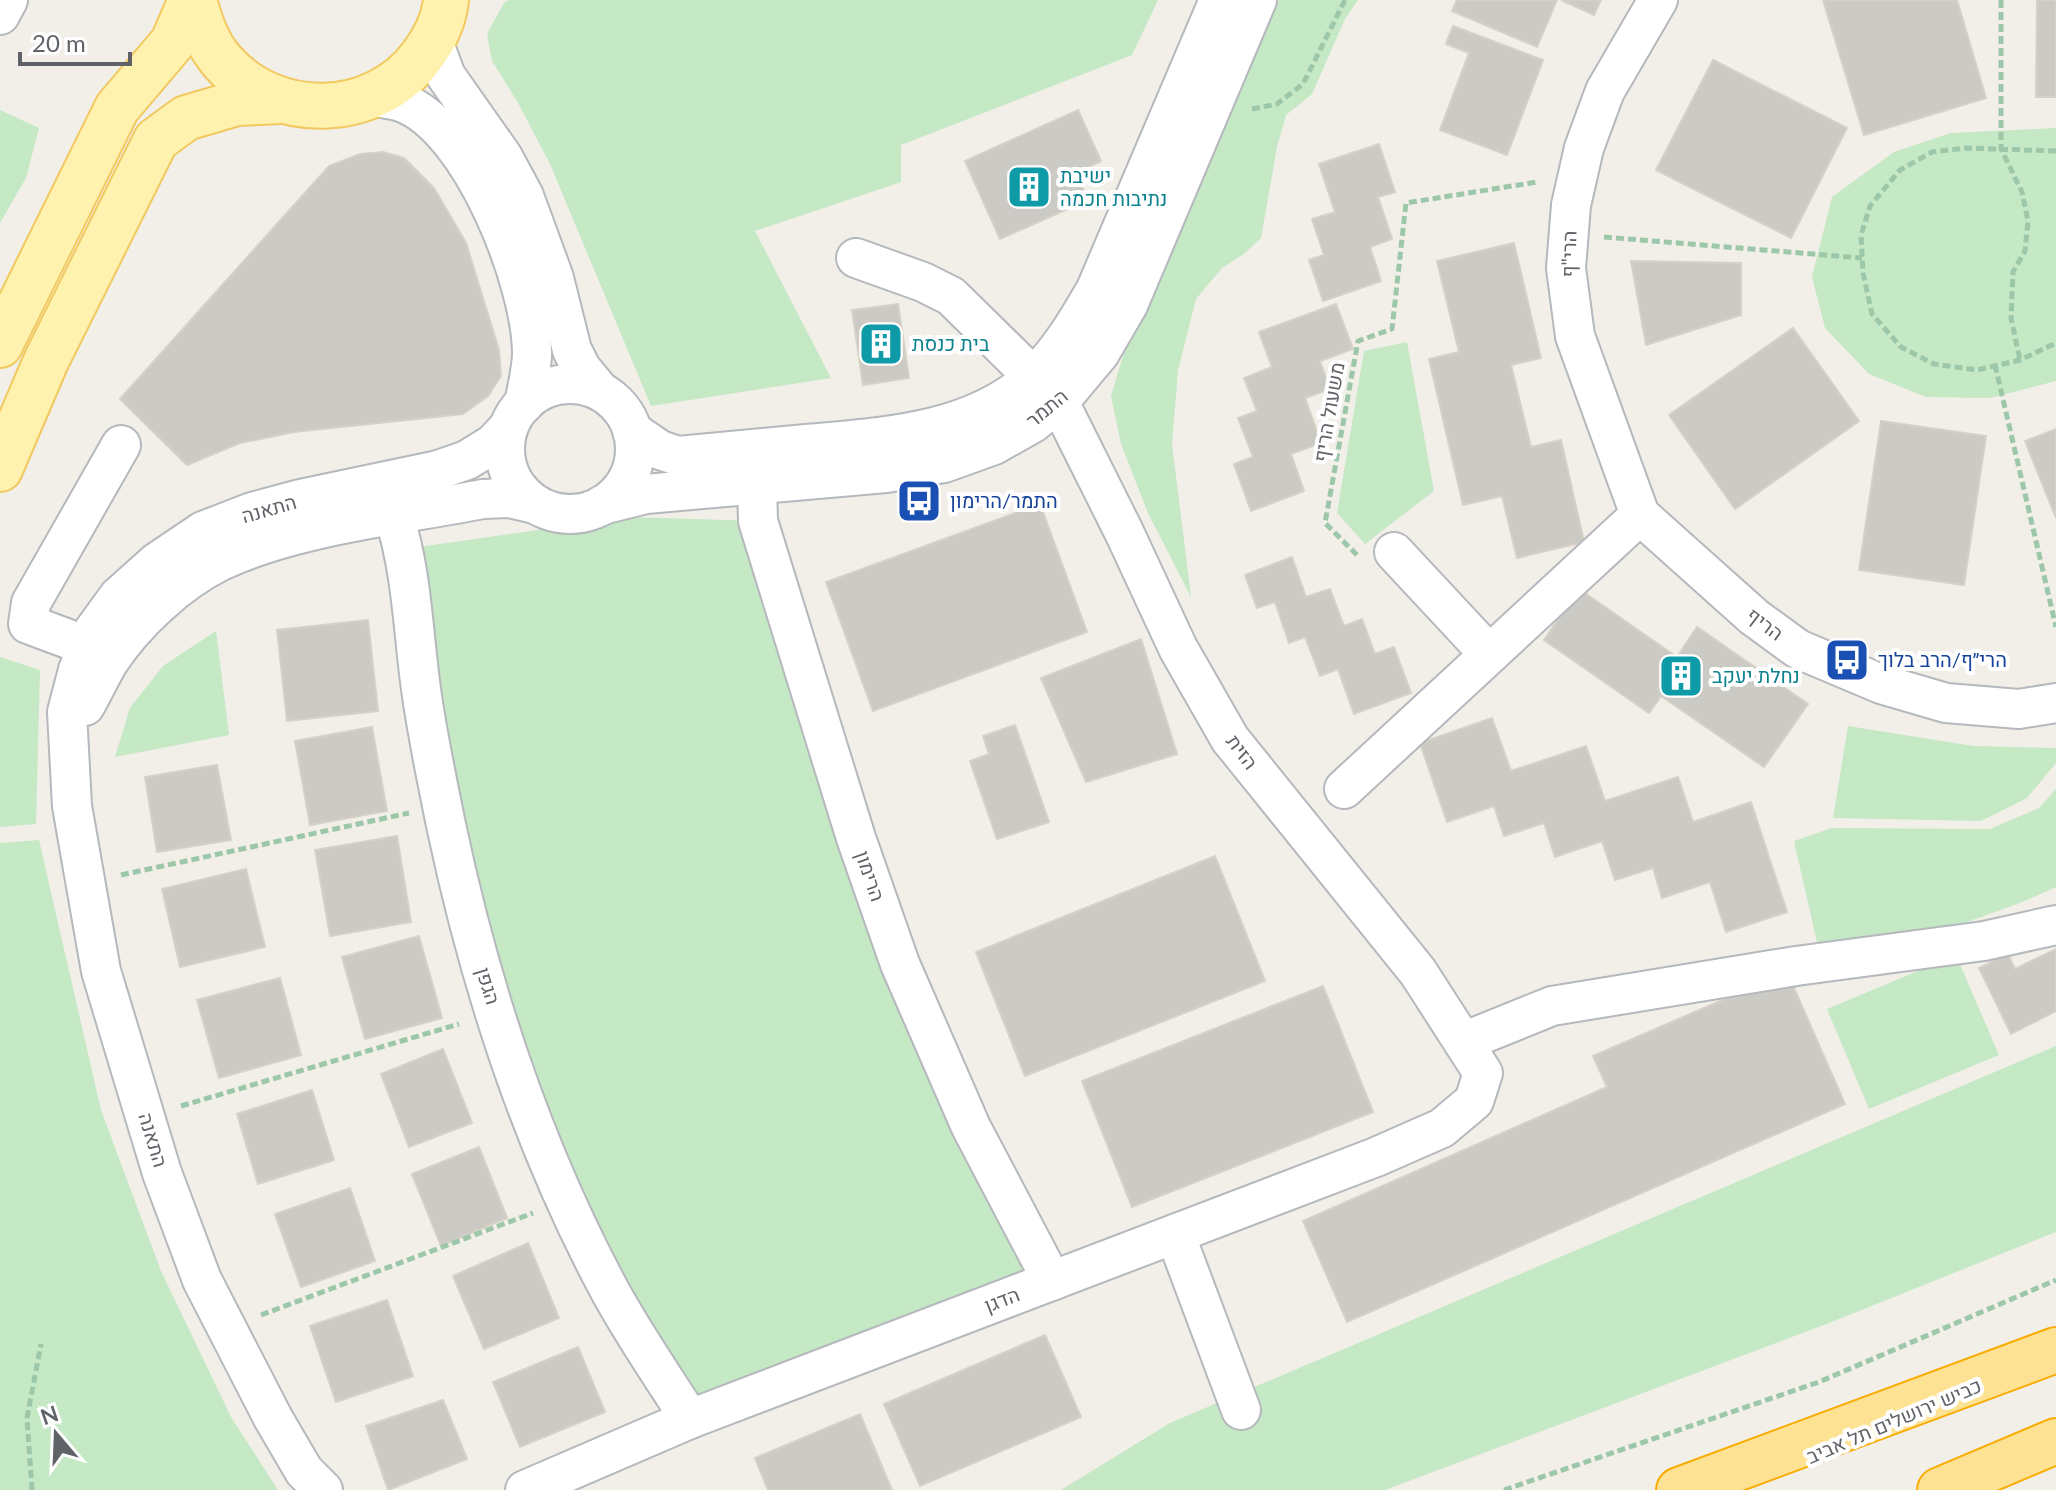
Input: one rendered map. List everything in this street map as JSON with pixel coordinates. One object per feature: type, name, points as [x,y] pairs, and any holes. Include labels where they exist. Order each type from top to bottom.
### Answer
[{"type":"highway","points":[[1679,1490],[2056,1350]]},
{"type":"highway","name":"כביש ירושלים תל אביב","points":[[1731,1490],[2056,1350]]},
{"type":"highway","points":[[1940,1490],[2056,1441]]},
{"type":"main road","points":[[192,0],[203,30],[221,61],[249,86],[281,101]]},
{"type":"main road","points":[[0,345],[117,108],[173,42],[192,0]]},
{"type":"main road","points":[[0,469],[46,361],[156,140],[186,118],[237,103],[281,101],[318,107],[355,102],[371,96],[386,89],[413,68],[444,13]]},
{"type":"street","points":[[0,15],[8,0]]},
{"type":"street","name":"התמר","points":[[632,431],[660,450],[678,456],[755,467],[886,473],[944,463],[994,445],[1033,423],[1071,332],[1096,289],[1219,0]]},
{"type":"street","name":"התמר","points":[[1046,389],[1100,353],[1128,305],[1257,0]]},
{"type":"street","name":"הרי\"ף","points":[[1640,515],[1575,336],[1566,268],[1571,205],[1584,148],[1605,91],[1658,0]]},
{"type":"street","points":[[371,96],[402,102],[424,116],[450,141],[474,175],[493,211],[522,288],[532,354],[516,417],[504,447],[507,469],[518,489],[535,504],[556,513],[579,513],[602,505],[614,496],[628,478],[634,457],[630,423],[617,404],[599,390],[581,368],[572,350],[554,278],[524,196],[503,157],[446,76],[444,13]]},
{"type":"street","name":"הזית","points":[[856,258],[923,282],[951,296],[1046,389],[1178,648],[1230,739],[1418,972],[1483,1073],[1474,1101]]},
{"type":"street","points":[[516,417],[535,394],[556,385],[578,384],[599,390]]},
{"type":"street","name":"התאנה","points":[[323,1490],[304,1471],[273,1418],[202,1280],[162,1173],[101,971],[72,806],[67,712],[78,670],[94,630],[118,597],[157,562],[203,531],[252,512],[300,499],[438,470],[467,460],[493,444],[516,417]]},
{"type":"street","points":[[87,646],[28,624],[31,603],[121,445]]},
{"type":"street","name":"התמר","points":[[602,505],[755,467]]},
{"type":"street","name":"הרימון","points":[[755,467],[758,521],[856,838],[900,964],[971,1127],[1052,1281]]},
{"type":"street","name":"התאנה","points":[[69,759],[81,715],[109,662],[143,621],[178,589],[219,562],[308,532],[483,499],[509,498],[535,504]]},
{"type":"street","points":[[1344,789],[1640,515]]},
{"type":"street","name":"הריף","points":[[1640,515],[1754,617],[1798,649],[1881,684],[1946,703],[2019,709],[2056,703]]},
{"type":"street","name":"הגפן","points":[[394,516],[405,549],[421,691],[442,806],[477,951],[496,1013],[544,1153],[565,1200],[611,1293],[690,1419]]},
{"type":"street","points":[[1376,554],[1489,654]]},
{"type":"street","points":[[1463,1042],[1552,1006],[1796,966],[1984,941],[2056,925]]},
{"type":"street","name":"הדגן","points":[[525,1490],[690,1419],[1376,1157],[1442,1128],[1474,1101]]},
{"type":"street","points":[[1175,1234],[1241,1410]]},
{"type":"path","points":[[1217,98],[1253,109],[1277,104],[1303,84],[1345,0]]},
{"type":"path","points":[[2001,0],[2001,149],[2022,192],[2028,221],[2025,251],[2013,272],[2011,318],[2020,360]]},
{"type":"path","points":[[2056,151],[1966,148],[1932,152],[1900,170],[1870,206],[1861,235],[1872,314],[1901,347],[1934,364],[1977,370],[2020,360],[2056,343]]},
{"type":"path","name":"משעול הריף","points":[[1376,554],[1325,523],[1358,341],[1392,329],[1406,203],[1578,176]]},
{"type":"path","points":[[1569,234],[1862,258]]},
{"type":"path","points":[[1995,365],[2056,627]]},
{"type":"path","points":[[85,882],[442,806]]},
{"type":"path","points":[[145,1117],[496,1013]]},
{"type":"path","points":[[227,1328],[565,1200]]},
{"type":"path","points":[[1504,1490],[1819,1382],[2056,1280]]},
{"type":"path","points":[[32,1490],[27,1418],[41,1344]]},
{"type":"green space","points":[[509,0],[1158,0],[1132,55],[901,145],[901,182],[755,231],[831,378],[651,406],[550,164],[492,61],[487,34],[504,3]]},
{"type":"green space","points":[[1279,0],[1358,0],[1345,19],[1312,94],[1286,115],[1277,147],[1261,238],[1222,268],[1196,299],[1178,370],[1172,444],[1191,597],[1148,513],[1121,444],[1111,396],[1123,356],[1161,264]]},
{"type":"green space","points":[[0,110],[39,128],[26,178],[0,223]]},
{"type":"green space","points":[[2056,128],[2056,381],[1990,398],[1926,397],[1869,374],[1825,328],[1812,277],[1832,197],[1894,152],[1951,133]]},
{"type":"green space","points":[[1407,342],[1434,491],[1365,544],[1337,513],[1364,351]]},
{"type":"green space","points":[[630,517],[758,521],[856,838],[1052,1281],[690,1419],[504,1039],[405,549]]},
{"type":"green space","points":[[216,631],[229,735],[115,757],[130,708],[163,666]]},
{"type":"green space","points":[[0,657],[40,670],[36,824],[0,827]]},
{"type":"green space","points":[[1848,726],[1973,746],[2056,748],[2056,763],[2027,798],[1981,821],[1833,818]]},
{"type":"green space","points":[[2056,789],[2056,887],[2020,903],[1824,973],[1794,841],[1832,828],[1990,829],[2039,808]]},
{"type":"green space","points":[[39,840],[101,1110],[161,1271],[231,1417],[278,1490],[0,1490],[0,843]]},
{"type":"green space","points":[[1956,955],[1999,1055],[1869,1109],[1827,1009]]},
{"type":"green space","points":[[2056,1046],[2056,1232],[1829,1323],[1385,1490],[1061,1490],[1170,1423]]},
{"type":"building","points":[[1457,0],[1557,0],[1537,47],[1452,11]]},
{"type":"building","points":[[1561,0],[1601,0],[1594,15]]},
{"type":"building","points":[[1823,0],[1957,0],[1986,98],[1864,135]]},
{"type":"building","points":[[2037,0],[2056,0],[2056,97],[2036,97]]},
{"type":"building","points":[[1453,26],[1543,60],[1507,155],[1440,130],[1469,53],[1446,44]]},
{"type":"building","points":[[1713,60],[1847,128],[1791,238],[1656,170]]},
{"type":"building","name":"ישיבת נתיבות חכמה","points":[[1078,110],[1101,161],[1076,173],[1088,200],[1000,239],[965,161]]},
{"type":"building","points":[[1379,144],[1395,192],[1378,197],[1392,239],[1370,247],[1381,281],[1323,301],[1309,260],[1324,255],[1312,219],[1335,212],[1319,164]]},
{"type":"building","points":[[383,152],[404,158],[434,188],[466,243],[499,350],[501,376],[488,396],[463,414],[294,432],[240,443],[187,465],[120,399],[329,166],[360,154]]},
{"type":"building","points":[[1514,243],[1541,358],[1511,365],[1531,447],[1561,440],[1584,542],[1517,558],[1502,496],[1463,505],[1429,359],[1459,352],[1437,261]]},
{"type":"building","points":[[1631,261],[1741,263],[1741,315],[1646,345]]},
{"type":"building","name":"בית כנסת","points":[[898,304],[909,378],[863,385],[852,310]]},
{"type":"building","points":[[1336,304],[1353,349],[1320,361],[1330,389],[1305,398],[1321,443],[1291,454],[1304,491],[1251,511],[1234,464],[1253,457],[1238,418],[1257,411],[1244,378],[1272,367],[1259,332]]},
{"type":"building","points":[[1793,328],[1859,421],[1735,509],[1669,415]]},
{"type":"building","points":[[1881,421],[1986,436],[1964,585],[1859,570]]},
{"type":"building","points":[[2056,429],[2056,518],[2025,441]]},
{"type":"building","points":[[1040,504],[1087,632],[873,711],[826,582]]},
{"type":"building","points":[[1292,557],[1306,597],[1330,589],[1344,626],[1362,619],[1375,654],[1394,647],[1411,693],[1354,714],[1338,669],[1320,676],[1305,637],[1289,643],[1275,602],[1257,608],[1245,575]]},
{"type":"building","name":"נחלת יעקב","points":[[1579,589],[1677,657],[1697,627],[1808,704],[1764,767],[1661,696],[1649,713],[1544,640]]},
{"type":"building","points":[[368,620],[378,711],[287,721],[277,630]]},
{"type":"building","points":[[1141,639],[1177,754],[1086,782],[1041,678]]},
{"type":"building","points":[[1492,718],[1511,771],[1586,746],[1605,801],[1678,777],[1693,822],[1751,802],[1787,912],[1726,932],[1710,882],[1662,898],[1653,868],[1615,880],[1602,841],[1555,857],[1544,823],[1504,836],[1494,806],[1447,822],[1420,743]]},
{"type":"building","points":[[1015,725],[1049,822],[997,839],[970,761],[989,754],[983,736]]},
{"type":"building","points":[[372,727],[387,811],[310,825],[295,741]]},
{"type":"building","points":[[217,765],[231,840],[157,852],[145,777]]},
{"type":"building","points":[[397,836],[411,922],[330,936],[315,850]]},
{"type":"building","points":[[1215,856],[1265,981],[1025,1076],[976,952]]},
{"type":"building","points":[[246,869],[265,947],[180,967],[162,889]]},
{"type":"building","points":[[419,936],[442,1018],[365,1039],[342,957]]},
{"type":"building","points":[[2056,949],[2056,1011],[2011,1034],[1979,968],[2008,954],[2015,969]]},
{"type":"building","points":[[1787,972],[1845,1104],[1347,1322],[1303,1221],[1607,1087],[1593,1056]]},
{"type":"building","points":[[280,978],[301,1055],[219,1078],[197,1000]]},
{"type":"building","points":[[1323,986],[1373,1112],[1132,1207],[1082,1081]]},
{"type":"building","points":[[443,1049],[472,1123],[409,1147],[381,1074]]},
{"type":"building","points":[[312,1090],[334,1160],[258,1184],[237,1114]]},
{"type":"building","points":[[479,1147],[507,1218],[441,1246],[412,1174]]},
{"type":"building","points":[[350,1188],[375,1261],[301,1287],[275,1214]]},
{"type":"building","points":[[528,1243],[559,1318],[484,1349],[453,1276]]},
{"type":"building","points":[[387,1300],[413,1376],[336,1402],[310,1326]]},
{"type":"building","points":[[1045,1335],[1081,1417],[920,1486],[884,1404]]},
{"type":"building","points":[[578,1347],[605,1412],[520,1447],[493,1382]]},
{"type":"building","points":[[443,1400],[467,1459],[388,1490],[366,1426]]},
{"type":"building","points":[[860,1414],[892,1490],[768,1490],[755,1458]]},
{"type":"place","name":"ישיבת נתיבות חכמה","points":[[1029,187]]},
{"type":"place","name":"בית כנסת","points":[[881,344]]},
{"type":"place","name":"התמר/הרימון","points":[[919,501]]},
{"type":"place","name":"הרי״ף/הרב בלוך","points":[[1847,660]]},
{"type":"place","name":"נחלת יעקב","points":[[1681,676]]}]
